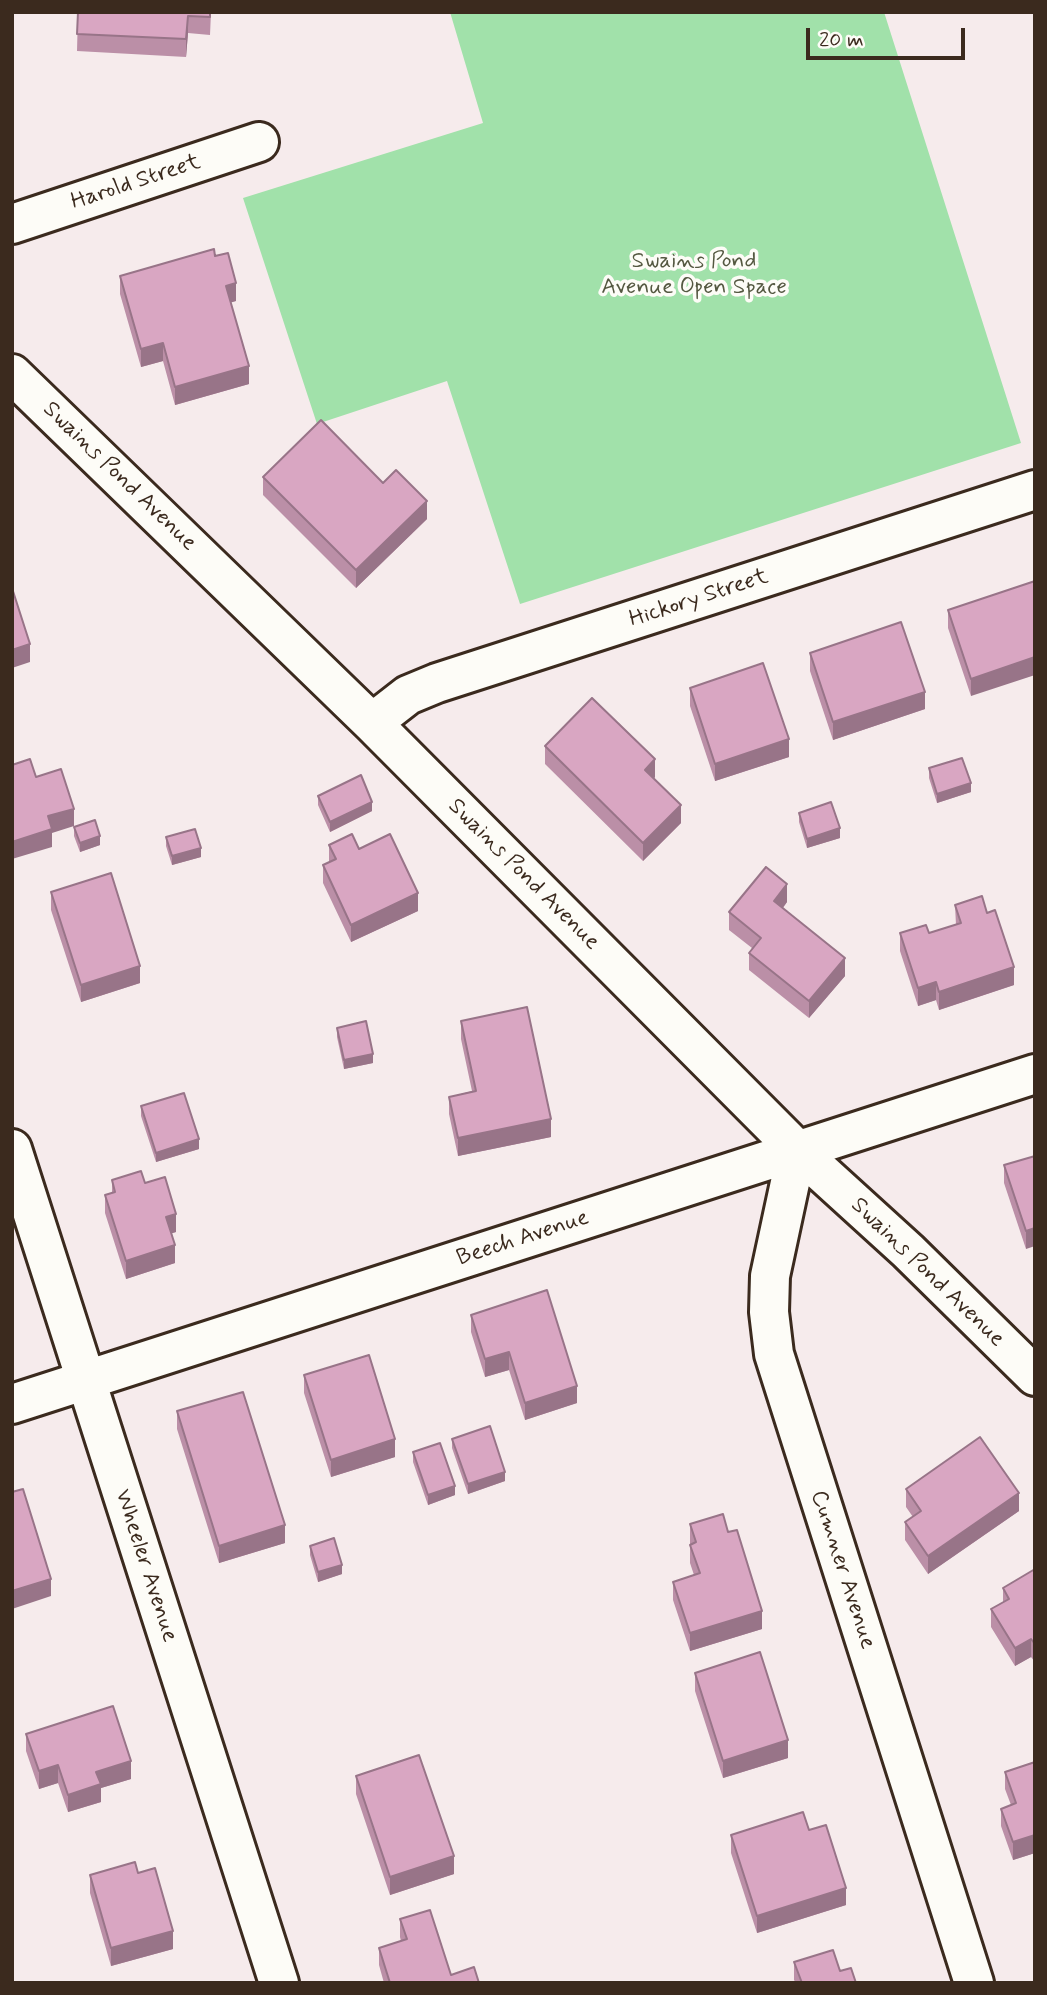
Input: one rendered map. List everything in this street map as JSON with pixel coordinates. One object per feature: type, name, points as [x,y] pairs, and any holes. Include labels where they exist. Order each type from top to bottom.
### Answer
[{"type":"street","name":"Harold Street","points":[[12,225],[259,142]]},
{"type":"street","name":"Swains Pond Avenue","points":[[12,374],[372,723],[797,1150],[908,1251],[1035,1376]]},
{"type":"street","name":"Hickory Street","points":[[372,723],[408,695],[437,684],[1035,490]]},
{"type":"street","name":"Beech Avenue","points":[[12,1404],[1035,1074]]},
{"type":"street","name":"Wheeler Avenue","points":[[12,1149],[279,1983]]},
{"type":"street","name":"Cumner Avenue","points":[[797,1150],[770,1276],[769,1312],[774,1354],[974,1983]]},
{"type":"green space","name":"Swains Pond Avenue Open Space","points":[[450,12],[884,12],[1021,443],[520,604],[447,381],[317,424],[243,198],[483,123]]},
{"type":"building","points":[[78,12],[210,12],[210,17],[188,16],[186,39],[77,34]]},
{"type":"building","points":[[214,249],[215,256],[228,253],[236,283],[226,286],[249,366],[175,387],[163,343],[141,349],[120,276]]},
{"type":"building","points":[[321,420],[383,483],[396,470],[427,501],[356,570],[263,477]]},
{"type":"building","points":[[1035,581],[1035,657],[971,679],[948,610]]},
{"type":"building","points":[[12,588],[30,644],[12,650]]},
{"type":"building","points":[[901,622],[925,692],[833,722],[810,653]]},
{"type":"building","points":[[763,663],[789,739],[715,764],[690,688]]},
{"type":"building","points":[[592,698],[655,759],[645,770],[681,805],[643,843],[545,746]]},
{"type":"building","points":[[962,758],[971,783],[937,794],[929,768]]},
{"type":"building","points":[[30,759],[36,777],[61,769],[74,809],[48,816],[52,829],[12,842],[12,765]]},
{"type":"building","points":[[361,775],[372,802],[330,822],[318,796]]},
{"type":"building","points":[[831,802],[840,828],[807,839],[799,813]]},
{"type":"building","points":[[95,820],[100,836],[80,843],[74,827]]},
{"type":"building","points":[[195,829],[201,848],[172,856],[166,837]]},
{"type":"building","points":[[352,834],[359,849],[390,834],[418,893],[351,925],[323,865],[336,859],[329,845]]},
{"type":"building","points":[[766,867],[787,884],[774,901],[845,958],[809,1001],[749,953],[761,938],[729,912]]},
{"type":"building","points":[[111,873],[140,966],[81,985],[51,892]]},
{"type":"building","points":[[982,896],[987,913],[995,910],[1014,967],[939,992],[936,982],[918,988],[900,933],[926,925],[929,933],[961,923],[955,905]]},
{"type":"building","points":[[527,1007],[551,1119],[458,1138],[449,1097],[476,1091],[461,1021]]},
{"type":"building","points":[[366,1021],[373,1054],[344,1060],[337,1028]]},
{"type":"building","points":[[184,1093],[199,1139],[156,1153],[141,1106]]},
{"type":"building","points":[[1035,1156],[1035,1228],[1026,1231],[1004,1165]]},
{"type":"building","points":[[141,1171],[145,1183],[165,1177],[176,1214],[166,1217],[175,1245],[126,1261],[105,1195],[115,1192],[112,1180]]},
{"type":"building","points":[[547,1290],[577,1386],[525,1403],[509,1352],[485,1359],[471,1315]]},
{"type":"building","points":[[369,1355],[395,1439],[331,1460],[304,1375]]},
{"type":"building","points":[[243,1392],[285,1525],[219,1546],[177,1411]]},
{"type":"building","points":[[490,1426],[505,1472],[468,1484],[452,1439]]},
{"type":"building","points":[[980,1437],[1019,1493],[928,1556],[905,1522],[921,1511],[906,1489]]},
{"type":"building","points":[[440,1443],[455,1486],[428,1495],[413,1452]]},
{"type":"building","points":[[23,1489],[51,1579],[12,1591],[12,1492]]},
{"type":"building","points":[[723,1514],[728,1532],[737,1530],[762,1611],[690,1633],[673,1582],[700,1573],[690,1545],[696,1542],[690,1524]]},
{"type":"building","points":[[334,1538],[342,1565],[318,1572],[310,1546]]},
{"type":"building","points":[[1035,1569],[1035,1644],[1031,1639],[1015,1648],[991,1609],[1009,1599],[1003,1588]]},
{"type":"building","points":[[760,1652],[788,1740],[723,1761],[695,1673]]},
{"type":"building","points":[[113,1706],[131,1761],[96,1772],[101,1784],[68,1795],[58,1765],[39,1771],[26,1734]]},
{"type":"building","points":[[419,1755],[454,1856],[390,1877],[356,1776]]},
{"type":"building","points":[[1035,1762],[1035,1835],[1013,1842],[1001,1809],[1016,1803],[1005,1772]]},
{"type":"building","points":[[803,1812],[809,1830],[826,1825],[846,1888],[757,1916],[731,1835]]},
{"type":"building","points":[[135,1862],[138,1873],[155,1868],[173,1931],[111,1948],[90,1875]]},
{"type":"building","points":[[430,1910],[451,1975],[474,1967],[479,1983],[390,1983],[379,1948],[407,1939],[400,1919]]},
{"type":"building","points":[[833,1950],[840,1971],[851,1968],[856,1983],[802,1983],[794,1962]]}]
